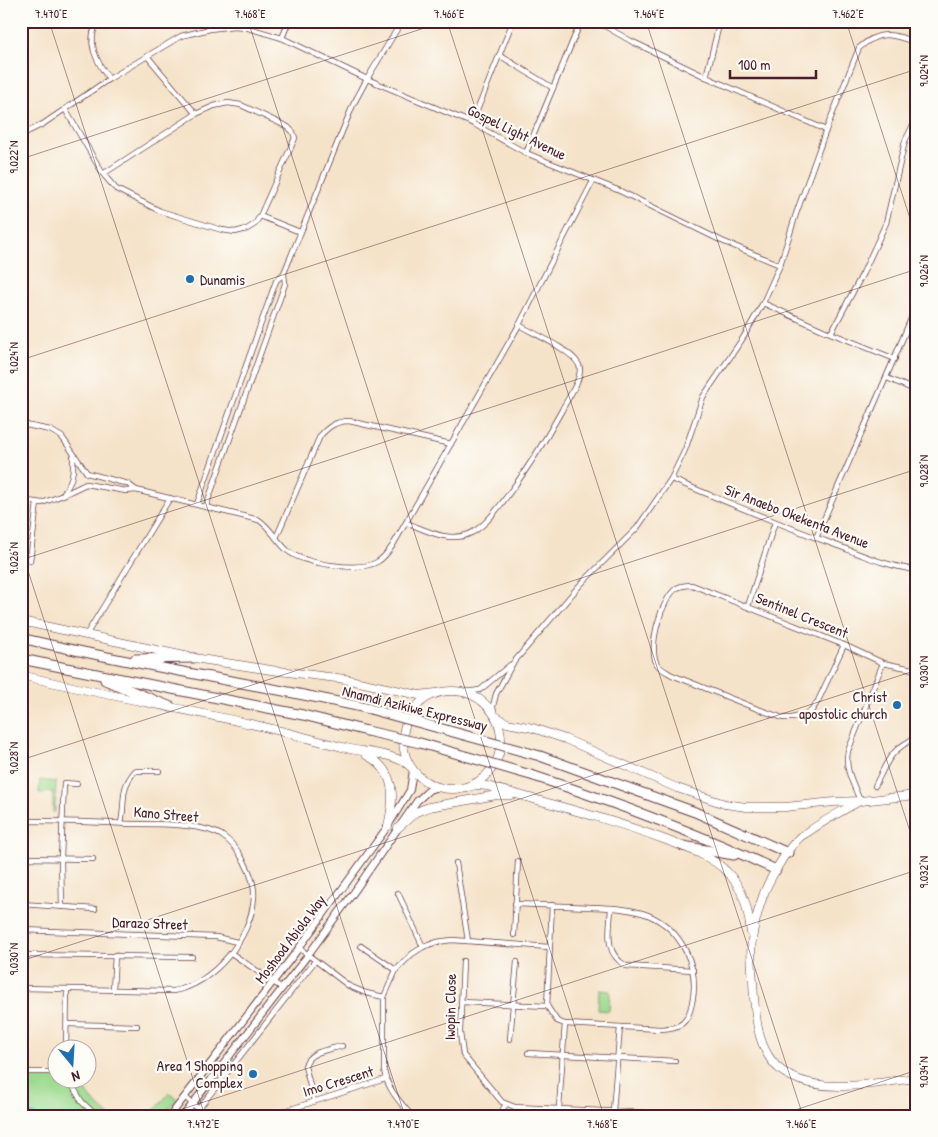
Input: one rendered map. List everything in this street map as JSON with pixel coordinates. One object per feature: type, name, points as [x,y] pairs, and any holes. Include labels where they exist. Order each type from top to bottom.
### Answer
[{"type":"highway","name":"Nnamdi Azikiwe Expressway","points":[[21,638],[115,660],[370,709],[540,756],[694,812],[788,853]]},
{"type":"highway","points":[[115,660],[194,658]]},
{"type":"highway","points":[[21,659],[294,713],[420,743],[534,776],[614,803],[776,870]]},
{"type":"highway","points":[[86,673],[171,707]]},
{"type":"highway","points":[[683,846],[752,859]]},
{"type":"main road","name":"Nnamdi Azikiwe Expressway","points":[[21,621],[194,658],[345,679],[419,695],[436,694]]},
{"type":"main road","points":[[21,675],[271,728],[362,752],[395,757],[404,761],[429,783],[438,787],[448,789],[476,785],[487,786],[618,822],[683,846],[720,866],[737,884],[744,896],[752,942],[755,1010],[759,1033],[774,1063],[788,1076],[822,1086],[842,1086],[917,1078]]},
{"type":"main road","points":[[412,768],[405,755],[403,743],[404,730],[408,718],[424,699],[450,691],[464,692],[476,696],[486,704],[495,715],[502,736],[498,758],[486,775],[478,782],[468,786]]},
{"type":"main road","name":"Nnamdi Azikiwe Expressway","points":[[495,715],[507,723],[533,728],[566,740],[678,788],[725,804],[746,807],[785,807],[834,802],[860,802]]},
{"type":"main road","points":[[362,752],[383,768],[392,786],[393,800],[388,826]]},
{"type":"main road","name":"Moshood Abiola Way","points":[[170,1116],[299,948],[388,826],[410,790],[412,768]]},
{"type":"main road","name":"Moshood Abiola Way","points":[[183,1116],[308,955],[421,797],[429,790],[438,787]]},
{"type":"main road","points":[[398,828],[416,812],[429,807],[497,795],[520,795]]},
{"type":"main road","points":[[752,942],[764,893],[776,870],[796,840],[834,815],[860,802],[917,795]]},
{"type":"street","points":[[98,21],[94,27],[92,41],[94,53],[98,64],[109,79]]},
{"type":"street","points":[[282,38],[288,21]]},
{"type":"street","points":[[197,504],[276,281],[284,273],[353,105],[402,21]]},
{"type":"street","points":[[472,123],[513,21]]},
{"type":"street","points":[[526,153],[580,21]]},
{"type":"street","points":[[596,21],[631,41],[826,130]]},
{"type":"street","points":[[706,76],[720,21]]},
{"type":"street","name":"Gospel Light Avenue","points":[[21,135],[30,132],[109,79],[182,36],[235,23],[245,24],[282,38],[367,79],[472,123],[526,153],[620,191],[722,241],[780,266]]},
{"type":"street","points":[[464,692],[480,690],[513,663],[571,595],[637,528],[671,479],[685,450],[703,397],[743,338],[780,266],[796,214],[826,130],[859,48],[868,40],[878,35],[889,34],[917,42]]},
{"type":"street","points":[[148,56],[196,114]]},
{"type":"street","points":[[499,56],[553,88]]},
{"type":"street","points":[[65,109],[103,174],[116,188],[160,211],[222,230],[235,232],[255,224],[260,216],[294,142],[293,132],[268,117],[241,105],[228,103],[214,106],[196,114],[103,174]]},
{"type":"street","points":[[832,333],[886,223],[905,141],[912,127],[917,123]]},
{"type":"street","points":[[21,500],[37,503],[63,495],[90,483],[126,491],[136,490],[259,520],[264,523],[287,550],[301,557],[326,564],[362,566],[376,563],[382,559],[393,545],[407,523],[520,325],[593,181]]},
{"type":"street","points":[[260,216],[300,232]]},
{"type":"street","points":[[206,506],[285,284],[284,273]]},
{"type":"street","points":[[763,302],[894,359]]},
{"type":"street","points":[[816,538],[887,378],[917,304]]},
{"type":"street","points":[[407,523],[450,537],[464,536],[475,531],[493,514],[520,480],[544,444],[574,388],[580,373],[580,366],[569,354],[520,325]]},
{"type":"street","points":[[260,328],[268,331]]},
{"type":"street","points":[[887,378],[917,390]]},
{"type":"street","points":[[276,538],[320,436],[331,425],[349,421],[451,444]]},
{"type":"street","points":[[21,424],[50,430],[62,436],[73,455],[87,473],[128,484],[136,490]]},
{"type":"street","points":[[63,495],[71,484],[74,470],[73,455]]},
{"type":"street","name":"Sir Anaebo Okekenta Avenue","points":[[671,479],[816,538],[898,567],[917,570]]},
{"type":"street","points":[[86,635],[170,498]]},
{"type":"street","points":[[30,561],[37,503]]},
{"type":"street","points":[[748,606],[775,522]]},
{"type":"street","name":"Sentinel Crescent","points":[[844,645],[812,710],[807,714],[792,718],[783,718],[769,714],[672,675],[661,669],[656,663],[652,647],[669,595],[677,588],[686,585],[698,586],[844,645],[883,663],[917,670]]},
{"type":"street","points":[[495,715],[493,706],[496,694],[513,663]]},
{"type":"street","points":[[860,802],[846,760],[883,663]]},
{"type":"street","points":[[876,786],[891,754],[903,744],[917,737]]},
{"type":"street","points":[[121,823],[124,810],[123,794],[126,782],[135,771],[159,771]]},
{"type":"street","points":[[62,907],[61,859],[64,783],[77,784]]},
{"type":"street","name":"Kano Street","points":[[21,821],[176,825],[221,835],[241,855],[248,868],[254,896],[249,919],[231,952],[209,976],[182,990],[173,992],[21,988]]},
{"type":"street","points":[[21,858],[92,859]]},
{"type":"street","points":[[514,935],[518,861]]},
{"type":"street","points":[[456,863],[468,940]]},
{"type":"street","points":[[398,893],[423,947]]},
{"type":"street","points":[[21,904],[95,910]]},
{"type":"street","points":[[515,904],[552,905],[612,908],[648,915],[665,926],[682,946],[693,970],[695,988],[688,1018],[674,1028],[661,1029],[565,1024],[557,1021],[547,1006],[552,905]]},
{"type":"street","points":[[612,908],[610,947],[619,962],[626,966],[693,970]]},
{"type":"street","name":"Darazo Street","points":[[21,930],[61,933],[216,937],[237,942]]},
{"type":"street","points":[[412,1116],[397,1098],[386,1079],[384,1061],[384,997],[396,970],[412,954],[423,947],[437,942],[468,940],[549,947]]},
{"type":"street","points":[[361,946],[396,970]]},
{"type":"street","points":[[299,948],[338,979],[355,989],[384,997]]},
{"type":"street","points":[[231,952],[282,988]]},
{"type":"street","points":[[21,955],[192,956]]},
{"type":"street","points":[[113,990],[114,955]]},
{"type":"street","points":[[194,1116],[315,960]]},
{"type":"street","name":"Iwopin Close","points":[[463,961],[460,1033],[463,1055],[506,1104]]},
{"type":"street","points":[[510,1039],[516,962]]},
{"type":"street","points":[[66,1040],[67,989]]},
{"type":"street","points":[[462,1002],[547,1006]]},
{"type":"street","points":[[67,1024],[137,1026]]},
{"type":"street","points":[[559,1108],[565,1024]]},
{"type":"street","points":[[614,1111],[620,1027]]},
{"type":"street","points":[[314,1101],[305,1066],[306,1061],[312,1055],[342,1046]]},
{"type":"street","points":[[528,1053],[675,1061]]},
{"type":"street","points":[[21,1072],[48,1072]]},
{"type":"street","name":"Imo Crescent","points":[[269,1116],[386,1079]]},
{"type":"street","points":[[75,1090],[82,1102],[97,1116]]},
{"type":"street","points":[[185,1097],[206,1116]]},
{"type":"street","points":[[499,1116],[506,1104],[515,1107],[648,1112]]},
{"type":"green space","points":[[40,780],[56,782],[55,812],[53,812],[53,792],[39,793]]},
{"type":"green space","points":[[599,990],[610,991],[609,1011],[598,1010]]},
{"type":"green space","points":[[21,1077],[48,1077],[48,1090],[85,1090],[93,1101],[110,1116],[21,1116]]},
{"type":"green space","points":[[170,1093],[177,1099],[162,1116],[149,1116]]},
{"type":"waterway","points":[[21,1115],[33,1114],[35,1116]]},
{"type":"place","name":"Dunamis","points":[[190,279]]},
{"type":"place","name":"Christ apostolic church","points":[[897,705]]},
{"type":"place","name":"Area 1 Shopping Complex","points":[[253,1074]]}]
